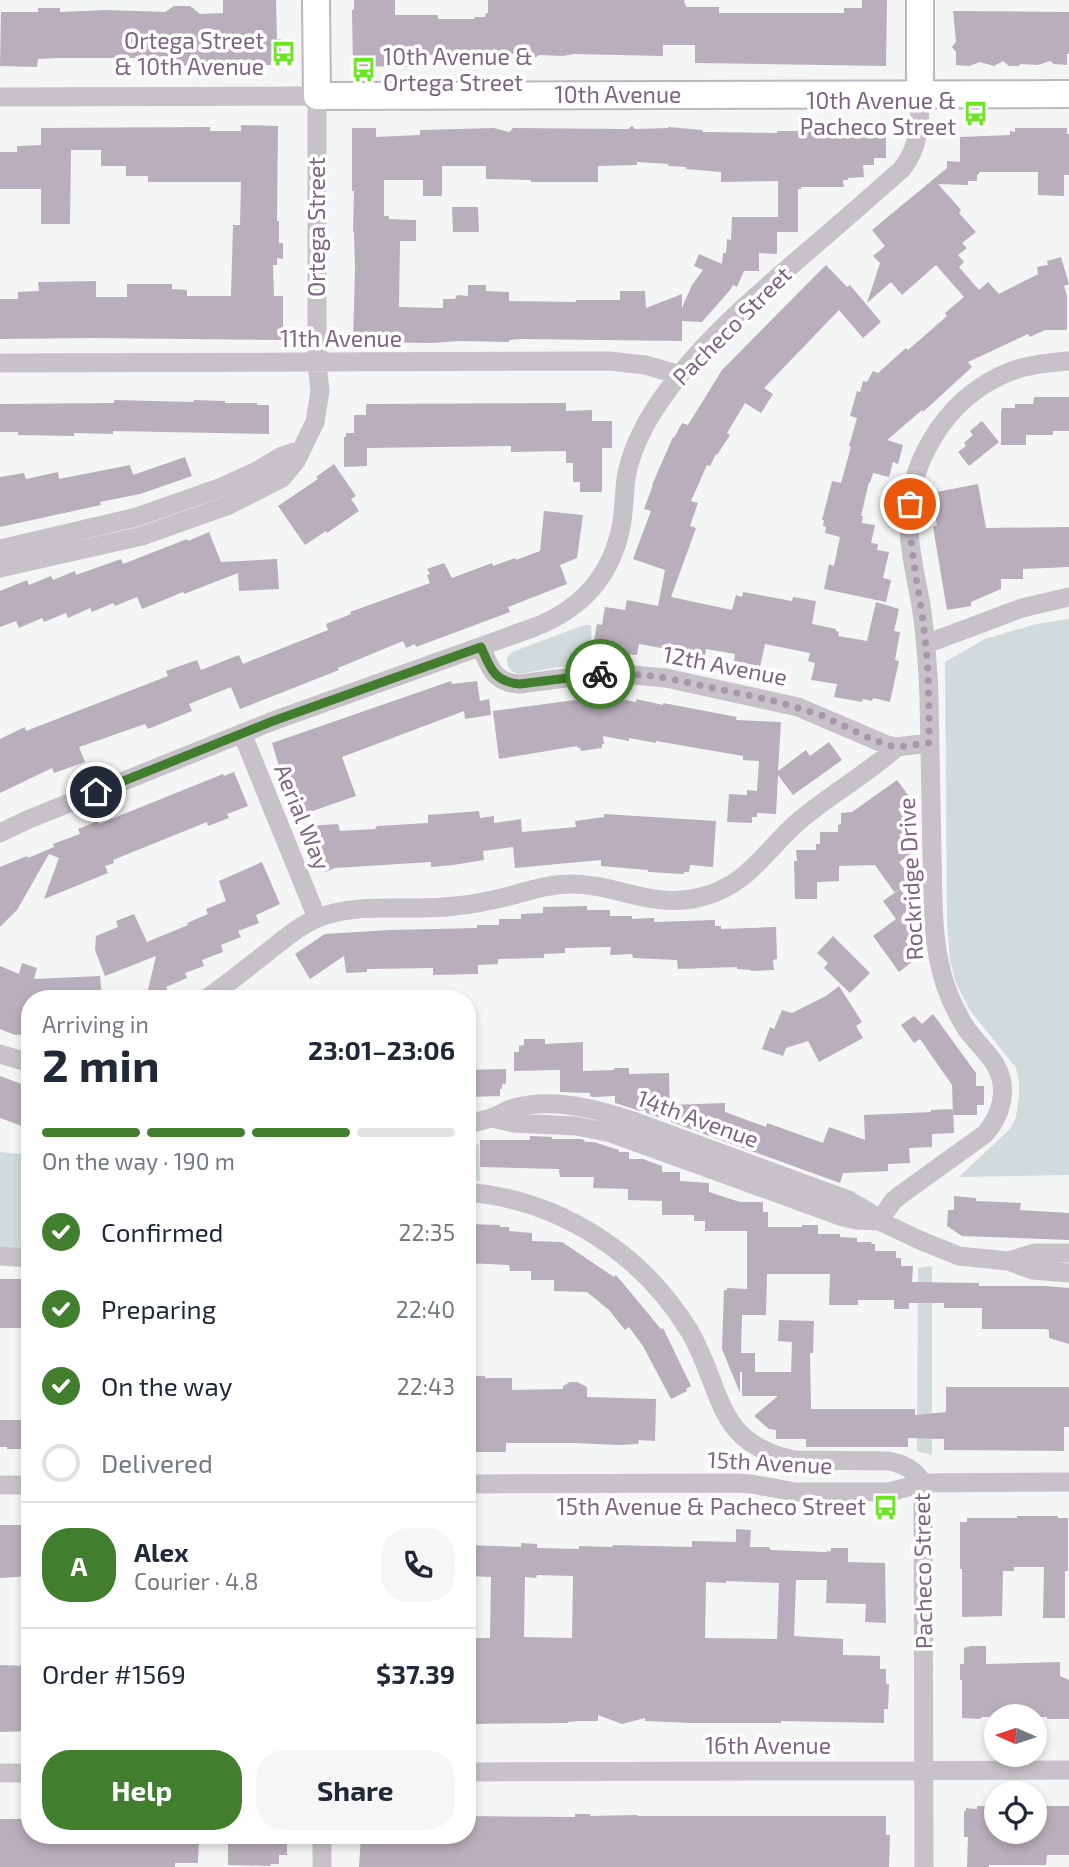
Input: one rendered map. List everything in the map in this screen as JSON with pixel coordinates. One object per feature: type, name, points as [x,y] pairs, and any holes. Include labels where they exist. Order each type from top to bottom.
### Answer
[{"type":"street","name":"Ortega Street","points":[[0,568],[142,536],[229,505],[282,478],[296,461],[309,436],[320,391],[317,364],[316,0]]},
{"type":"street","name":"Pacheco Street","points":[[0,833],[242,733],[554,620],[580,601],[602,576],[616,545],[621,529],[626,476],[637,440],[656,407],[680,375],[744,307],[902,169],[909,159],[919,136],[920,0]]},
{"type":"street","name":"10th Avenue","points":[[0,97],[1069,94]]},
{"type":"street","name":"Rockridge Drive","points":[[878,1220],[893,1201],[985,1134],[998,1116],[1002,1095],[1001,1075],[956,1012],[939,961],[933,899],[926,644],[909,528],[915,478],[940,425],[965,399],[989,381],[1021,368],[1069,361]]},
{"type":"street","name":"11th Avenue","points":[[0,363],[610,362],[645,365],[680,375]]},
{"type":"street","points":[[0,549],[137,517],[222,487],[282,456],[301,450]]},
{"type":"street","points":[[926,644],[1022,608],[1069,597]]},
{"type":"street","name":"12th Avenue","points":[[481,647],[492,671],[504,681],[520,684],[608,674],[666,678],[798,707],[897,747],[929,743]]},
{"type":"street","name":"Aerial Way","points":[[242,733],[317,918]]},
{"type":"street","points":[[218,990],[292,932],[317,918],[336,912],[369,908],[454,906],[498,899],[537,888],[570,884],[586,885],[650,900],[677,901],[702,897],[746,875],[798,822],[897,747]]},
{"type":"street","points":[[0,1054],[21,1060]]},
{"type":"street","name":"14th Avenue","points":[[476,1122],[492,1118],[514,1123],[576,1126],[611,1133],[843,1217],[868,1222],[878,1220],[959,1256],[1008,1261],[1033,1270],[1069,1273]]},
{"type":"street","name":"Pacheco Street","points":[[476,1193],[506,1198],[564,1218],[600,1237],[631,1261],[658,1287],[680,1317],[698,1347],[726,1416],[734,1428],[756,1447],[795,1460],[899,1463],[909,1467],[923,1483],[924,1867]]},
{"type":"street","name":"14th Avenue","points":[[1008,1261],[1035,1253],[1069,1253]]},
{"type":"street","points":[[0,1256],[21,1257]]},
{"type":"street","name":"15th Avenue","points":[[476,1484],[735,1483],[796,1492],[888,1492],[923,1483],[1069,1482]]},
{"type":"street","points":[[0,1485],[21,1485]]},
{"type":"street","name":"16th Avenue","points":[[476,1772],[1069,1770]]},
{"type":"street","points":[[0,1773],[21,1773]]},
{"type":"street","points":[[322,1844],[323,1867]]},
{"type":"shaded area","points":[[1069,619],[1069,1175],[959,1177],[1010,1129],[1016,1117],[1019,1081],[1016,1068],[969,1009],[956,983],[950,961],[947,922],[945,662],[985,639],[1036,624]]},
{"type":"shaded area","points":[[584,625],[591,625],[592,656],[603,659],[603,664],[559,667],[518,674],[509,668],[507,658],[512,652]]},
{"type":"shaded area","points":[[479,1144],[480,1181],[476,1180],[476,1145]]},
{"type":"shaded area","points":[[0,1152],[21,1154],[21,1250],[0,1249]]},
{"type":"shaded area","points":[[932,1266],[932,1455],[917,1451],[918,1268]]},
{"type":"building","points":[[223,0],[276,0],[277,39],[281,39],[281,61],[271,61],[271,65],[229,65],[223,69],[220,64],[157,67],[151,58],[57,58],[38,59],[37,67],[0,66],[1,12],[38,12],[38,8],[60,8],[60,12],[165,12],[174,6],[190,6],[200,14],[223,13]]},
{"type":"building","points":[[354,0],[395,0],[395,15],[438,15],[438,19],[475,19],[474,17],[485,17],[488,13],[488,0],[684,0],[686,7],[719,7],[719,13],[844,13],[844,8],[862,8],[862,0],[887,0],[886,66],[695,63],[695,45],[663,45],[663,56],[574,54],[539,55],[535,58],[532,54],[510,54],[494,55],[492,58],[482,52],[441,52],[441,55],[422,55],[422,67],[353,66]]},
{"type":"building","points":[[953,11],[1069,12],[1067,65],[1050,61],[1038,65],[1009,66],[1003,61],[994,66],[980,62],[969,66],[956,65],[956,52],[952,47],[956,42]]},
{"type":"building","points":[[241,125],[278,126],[277,221],[279,243],[283,243],[283,259],[277,258],[277,265],[273,265],[274,296],[283,296],[283,340],[0,339],[0,299],[18,299],[18,292],[39,291],[38,282],[96,281],[96,297],[127,297],[127,284],[172,284],[172,289],[187,290],[187,296],[231,296],[233,225],[240,225],[241,182],[148,182],[148,176],[126,176],[126,166],[101,166],[101,150],[71,150],[70,224],[41,224],[41,189],[0,189],[0,152],[17,152],[17,146],[41,145],[41,128],[210,127],[210,131],[241,131]]},
{"type":"building","points":[[632,126],[635,129],[668,127],[703,130],[702,132],[777,133],[823,129],[823,134],[886,134],[886,158],[874,158],[874,165],[863,165],[864,177],[843,180],[844,187],[798,189],[798,232],[777,232],[777,254],[759,253],[759,271],[744,271],[737,287],[733,285],[702,322],[682,321],[682,341],[521,339],[509,342],[353,342],[355,269],[352,128],[376,128],[376,137],[420,135],[420,130],[494,128],[509,132],[513,128],[628,129]],"holes":[[[637,162],[669,164],[668,166],[686,169],[721,172],[721,182],[778,181],[778,217],[732,217],[731,240],[727,239],[722,264],[699,254],[694,266],[703,270],[692,285],[682,308],[682,294],[646,308],[645,291],[620,291],[620,300],[509,301],[509,292],[486,291],[486,285],[468,285],[468,296],[457,295],[455,299],[443,299],[443,308],[399,307],[400,241],[416,241],[416,220],[389,219],[389,216],[384,216],[384,180],[423,180],[423,196],[442,196],[442,166],[486,166],[486,179],[598,182],[598,166],[637,165]]]},
{"type":"building","points":[[1015,128],[1067,128],[1069,175],[1064,175],[1064,196],[1038,195],[1038,172],[979,172],[977,181],[968,181],[968,185],[938,184],[976,232],[962,243],[967,248],[958,255],[964,262],[959,267],[979,290],[988,282],[999,294],[1038,274],[1037,267],[1048,265],[1047,261],[1061,257],[1069,284],[1064,286],[1067,296],[1067,330],[1045,330],[1030,337],[1028,334],[968,362],[972,367],[923,412],[922,410],[887,440],[903,445],[898,464],[893,462],[889,477],[873,473],[861,516],[862,523],[875,525],[871,543],[878,544],[877,550],[889,552],[883,578],[891,580],[886,602],[824,589],[829,564],[834,566],[840,537],[825,533],[826,527],[823,526],[822,520],[832,481],[841,483],[851,447],[849,446],[857,418],[850,416],[857,391],[860,392],[863,381],[867,382],[873,371],[878,373],[906,348],[908,350],[947,316],[945,313],[964,297],[936,265],[902,295],[891,282],[867,303],[880,263],[873,256],[885,246],[872,230],[947,168],[947,161],[960,162],[960,137],[1010,135],[1010,131],[1015,132]]},
{"type":"building","points":[[452,207],[478,207],[479,232],[453,232]]},
{"type":"building","points":[[826,265],[847,287],[850,285],[881,322],[863,338],[839,310],[764,388],[773,394],[761,413],[745,403],[727,433],[730,435],[710,466],[707,465],[691,501],[698,503],[690,526],[696,528],[671,597],[732,610],[736,595],[742,597],[743,592],[792,601],[793,597],[816,601],[812,624],[836,629],[838,636],[867,641],[876,602],[899,609],[894,631],[900,632],[895,660],[899,661],[890,702],[873,698],[872,701],[863,699],[862,702],[834,697],[837,684],[811,680],[815,663],[808,661],[810,653],[765,644],[760,667],[734,661],[735,654],[706,649],[705,656],[639,644],[637,655],[619,654],[620,652],[593,646],[597,624],[602,625],[605,607],[625,610],[627,600],[658,606],[665,570],[633,559],[651,511],[644,509],[673,437],[682,423],[688,425],[722,370]]},
{"type":"building","points":[[1034,397],[1069,397],[1069,431],[1053,431],[1053,435],[1026,435],[1026,445],[1001,445],[1002,408],[1015,408],[1015,404],[1033,404]]},
{"type":"building","points":[[114,400],[225,401],[269,405],[269,434],[113,431],[113,434],[74,433],[74,436],[0,432],[0,404],[114,403]]},
{"type":"building","points":[[566,403],[566,411],[592,410],[592,421],[612,421],[612,448],[602,448],[602,492],[580,492],[580,482],[573,482],[573,463],[566,463],[566,451],[511,452],[511,446],[367,448],[367,466],[344,467],[344,437],[346,433],[354,433],[354,415],[366,415],[366,404]]},
{"type":"building","points":[[982,421],[999,442],[969,466],[958,452],[973,435],[970,431]]},
{"type":"building","points":[[185,457],[192,476],[140,494],[100,502],[101,505],[0,527],[0,477],[24,473],[26,479],[58,472],[59,479],[130,465],[133,475]]},
{"type":"building","points":[[334,464],[356,496],[351,499],[359,511],[305,545],[278,506],[318,479],[316,477]]},
{"type":"building","points":[[978,484],[986,528],[1069,527],[1069,567],[1023,569],[1023,579],[1001,579],[1001,589],[971,602],[971,606],[947,610],[933,527],[937,525],[931,493]]},
{"type":"building","points":[[544,511],[583,515],[577,558],[560,565],[567,584],[508,607],[510,612],[416,647],[415,644],[406,648],[403,641],[338,668],[339,670],[240,709],[231,687],[189,704],[192,711],[148,729],[145,724],[79,747],[85,762],[54,773],[52,768],[0,793],[0,739],[25,727],[26,731],[168,676],[166,671],[197,660],[201,670],[239,655],[243,664],[328,630],[326,624],[351,614],[350,612],[430,583],[427,569],[444,563],[452,578],[492,563],[493,566],[540,551]]},
{"type":"building","points":[[209,532],[221,562],[277,559],[279,589],[239,591],[238,573],[142,609],[137,597],[92,612],[90,608],[68,618],[66,613],[44,622],[42,618],[19,628],[16,621],[0,627],[0,591],[27,580],[29,585],[51,576],[53,580],[75,571],[76,575],[121,559],[123,564]]},
{"type":"building","points":[[451,681],[452,684],[477,681],[480,701],[489,699],[491,715],[465,719],[464,711],[342,757],[356,796],[301,815],[290,781],[284,783],[272,743]]},
{"type":"building","points":[[605,696],[636,702],[636,699],[663,703],[737,717],[736,720],[781,722],[778,771],[806,750],[810,756],[829,742],[842,760],[793,795],[778,775],[776,814],[757,813],[757,817],[752,817],[752,823],[727,822],[729,794],[747,795],[747,790],[757,791],[759,761],[743,760],[743,756],[656,741],[629,738],[629,741],[603,736],[602,748],[581,751],[577,746],[499,759],[493,711]]},
{"type":"building","points":[[234,772],[248,806],[227,814],[229,818],[208,826],[207,822],[113,860],[114,863],[105,866],[108,873],[44,899],[59,858],[49,854],[17,910],[0,927],[0,867],[54,847],[53,844],[80,834],[78,829],[98,821],[99,824]]},
{"type":"building","points":[[897,780],[911,799],[898,809],[910,827],[899,835],[912,853],[899,862],[912,880],[895,893],[875,865],[839,866],[839,881],[817,882],[817,899],[795,899],[796,850],[816,850],[816,844],[820,844],[820,832],[838,832],[841,813],[852,812]]},
{"type":"building","points":[[479,811],[480,818],[494,816],[494,823],[521,819],[522,832],[576,827],[575,821],[604,817],[604,814],[716,821],[713,867],[690,865],[689,872],[684,874],[648,872],[601,866],[601,860],[515,868],[513,847],[483,851],[484,860],[453,865],[431,867],[431,862],[335,868],[325,872],[305,826],[338,824],[340,831],[375,829],[377,826],[428,823],[428,815]]},
{"type":"building","points":[[262,862],[280,904],[256,915],[259,923],[238,931],[241,937],[221,945],[223,952],[202,960],[204,966],[185,973],[187,978],[166,987],[168,990],[148,990],[156,956],[105,976],[95,950],[96,936],[118,927],[116,921],[134,914],[147,942],[188,925],[187,923],[208,914],[206,909],[226,901],[219,881]]},
{"type":"building","points":[[900,889],[913,907],[902,915],[915,933],[905,941],[917,958],[899,972],[873,936],[896,919],[883,901]]},
{"type":"building","points":[[587,906],[587,910],[610,910],[610,916],[654,918],[654,922],[715,920],[715,926],[721,926],[721,929],[776,927],[777,959],[773,960],[774,970],[751,971],[737,967],[678,969],[677,960],[633,958],[632,954],[610,955],[611,947],[565,948],[565,953],[544,954],[544,958],[498,959],[498,964],[478,965],[478,974],[433,975],[433,968],[367,969],[367,972],[346,973],[344,956],[310,979],[295,954],[325,934],[477,928],[477,925],[499,925],[499,919],[521,919],[521,914],[543,913],[543,907]]},
{"type":"building","points":[[833,936],[870,973],[850,993],[824,968],[828,963],[817,953]]},
{"type":"building","points":[[22,963],[37,968],[34,979],[100,976],[101,990],[21,990],[21,1035],[15,1035],[0,1029],[0,966],[19,974]]},
{"type":"building","points":[[839,986],[862,1022],[856,1026],[863,1038],[819,1062],[808,1041],[786,1048],[783,1056],[762,1049],[770,1027],[774,1029],[782,1010],[792,1013],[826,996]]},
{"type":"building","points":[[933,1014],[976,1073],[976,1086],[984,1086],[984,1105],[977,1105],[977,1115],[953,1115],[952,1085],[920,1039],[914,1043],[901,1025],[914,1016],[922,1024]]},
{"type":"building","points":[[524,1039],[545,1039],[545,1044],[583,1042],[583,1071],[629,1068],[629,1074],[669,1073],[670,1117],[658,1117],[646,1113],[646,1110],[640,1111],[615,1103],[615,1096],[593,1097],[590,1093],[560,1092],[560,1070],[514,1071],[514,1052],[519,1052],[519,1046],[524,1045]]},
{"type":"building","points":[[506,1069],[506,1084],[502,1084],[500,1096],[476,1097],[476,1070]]},
{"type":"building","points":[[0,1076],[21,1084],[21,1126],[0,1118]]},
{"type":"building","points":[[725,1103],[725,1112],[766,1127],[767,1123],[823,1143],[829,1127],[865,1140],[864,1115],[953,1109],[954,1133],[932,1134],[932,1147],[909,1148],[910,1163],[888,1164],[888,1171],[843,1173],[840,1183],[671,1122],[670,1105]]},
{"type":"building","points":[[530,1136],[594,1142],[619,1152],[629,1152],[629,1159],[643,1159],[662,1166],[662,1172],[680,1172],[680,1181],[709,1183],[709,1192],[740,1202],[763,1202],[763,1212],[768,1212],[768,1227],[818,1225],[818,1234],[840,1234],[840,1237],[857,1238],[857,1242],[872,1242],[871,1244],[875,1244],[875,1251],[896,1251],[896,1258],[901,1258],[901,1266],[913,1266],[912,1282],[1069,1288],[1069,1344],[1049,1338],[1049,1330],[1045,1329],[982,1329],[982,1308],[944,1308],[944,1303],[909,1303],[909,1309],[894,1309],[894,1300],[858,1300],[858,1305],[829,1305],[830,1274],[767,1274],[766,1315],[742,1315],[741,1353],[755,1353],[755,1372],[791,1372],[792,1342],[778,1341],[779,1320],[814,1321],[813,1353],[810,1353],[811,1409],[915,1409],[915,1415],[946,1412],[946,1387],[1069,1387],[1069,1427],[1064,1427],[1064,1451],[944,1450],[944,1439],[908,1438],[908,1447],[806,1447],[806,1439],[776,1439],[776,1430],[769,1429],[754,1416],[778,1396],[742,1396],[742,1372],[740,1393],[722,1349],[724,1290],[747,1289],[747,1231],[705,1231],[705,1221],[694,1221],[694,1215],[662,1215],[662,1201],[628,1200],[628,1189],[593,1188],[594,1177],[560,1177],[559,1169],[480,1167],[480,1140],[530,1140]]},
{"type":"building","points":[[954,1196],[976,1198],[976,1201],[1021,1203],[1020,1210],[1069,1213],[1069,1240],[962,1236],[947,1226],[948,1210],[954,1210]]},
{"type":"building","points":[[476,1224],[500,1225],[509,1227],[509,1231],[532,1233],[532,1241],[562,1242],[614,1277],[616,1275],[661,1329],[663,1328],[691,1386],[671,1399],[643,1346],[629,1327],[625,1330],[609,1310],[587,1292],[554,1291],[554,1280],[531,1280],[531,1271],[510,1271],[509,1265],[476,1263]]},
{"type":"building","points":[[0,1279],[21,1279],[21,1328],[0,1328]]},
{"type":"building","points":[[476,1376],[512,1378],[512,1390],[563,1389],[563,1386],[570,1382],[577,1382],[587,1387],[587,1397],[656,1399],[655,1441],[639,1440],[638,1444],[618,1445],[506,1443],[506,1452],[476,1452]]},
{"type":"building","points":[[0,1420],[21,1420],[21,1449],[0,1447]]},
{"type":"building","points":[[967,1518],[1068,1518],[1065,1618],[1043,1618],[1044,1567],[1014,1567],[1014,1571],[1003,1571],[1002,1616],[962,1617],[960,1522],[967,1522]]},
{"type":"building","points":[[0,1525],[21,1525],[21,1577],[0,1578]]},
{"type":"building","points":[[736,1529],[751,1530],[750,1547],[825,1552],[831,1551],[831,1548],[848,1548],[848,1562],[885,1563],[886,1623],[865,1622],[866,1604],[826,1603],[827,1580],[796,1580],[794,1636],[843,1639],[843,1655],[880,1656],[880,1669],[886,1669],[886,1684],[889,1684],[888,1709],[884,1709],[884,1723],[691,1723],[645,1721],[645,1718],[622,1724],[598,1715],[598,1721],[476,1724],[476,1638],[490,1638],[491,1577],[476,1576],[476,1545],[521,1547],[521,1543],[537,1544],[537,1548],[579,1549],[579,1546],[613,1545],[692,1547],[692,1541],[736,1542]],"holes":[[[573,1576],[572,1638],[524,1637],[525,1577]],[[706,1582],[779,1583],[777,1639],[705,1638]]]},
{"type":"building","points":[[986,1646],[986,1664],[1060,1662],[1060,1676],[1069,1680],[1069,1719],[1047,1719],[1047,1704],[984,1704],[984,1717],[962,1718],[960,1664],[964,1664],[964,1648]]},
{"type":"building","points":[[0,1665],[21,1666],[21,1731],[0,1732]]},
{"type":"building","points":[[977,1806],[984,1806],[984,1844],[1047,1844],[1047,1806],[1069,1806],[1069,1855],[1047,1855],[1046,1865],[967,1867],[968,1837],[964,1837],[964,1811],[966,1808],[977,1809]]},
{"type":"building","points":[[575,1814],[886,1816],[886,1835],[890,1835],[889,1867],[359,1867],[360,1844],[476,1844],[476,1816],[575,1817]]},
{"type":"building","points":[[0,1819],[21,1819],[21,1844],[199,1844],[198,1863],[175,1863],[175,1867],[0,1867]]},
{"type":"building","points":[[228,1844],[287,1844],[287,1855],[279,1855],[279,1864],[228,1865]]},
{"type":"way so far","points":[[600,674],[666,678],[775,701],[821,715],[887,745],[897,747],[929,743],[926,644],[909,528],[910,504]]},
{"type":"place","name":"Ortega Street & 10th Avenue","points":[[284,54]]},
{"type":"place","name":"10th Avenue & Ortega Street","points":[[363,70]]},
{"type":"place","name":"10th Avenue & Pacheco Street","points":[[976,114]]},
{"type":"place","name":"15th Avenue & Pacheco Street","points":[[886,1507]]},
{"type":"route","points":[[96,792],[273,721],[481,647],[497,677],[512,683],[600,674]]}]
